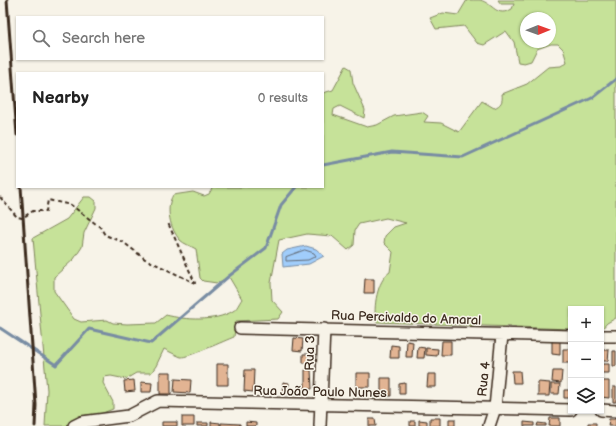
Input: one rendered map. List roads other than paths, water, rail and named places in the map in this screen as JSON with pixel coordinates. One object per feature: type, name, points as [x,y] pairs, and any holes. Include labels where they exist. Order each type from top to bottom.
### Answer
[{"type":"street","name":"Rua Percivaldo do Amaral","points":[[240,328],[568,336]]},
{"type":"street","name":"Rua 3","points":[[320,426],[324,329]]},
{"type":"street","name":"Rua 4","points":[[489,426],[494,408],[502,334]]},
{"type":"street","points":[[604,336],[616,336]]},
{"type":"street","name":"Rua João Paulo Nunes","points":[[74,426],[82,422],[129,416],[158,401],[568,410]]},
{"type":"street","points":[[604,410],[616,411]]},
{"type":"water","points":[[306,246],[316,249],[324,256],[309,264],[283,267],[282,254],[287,250]]},
{"type":"waterway","points":[[324,165],[392,152],[463,157],[592,98],[616,79]]},
{"type":"waterway","points":[[0,328],[56,365],[89,329],[151,343],[229,276],[266,248],[281,205],[295,188]]},
{"type":"railway","points":[[7,0],[16,122]]},
{"type":"railway","points":[[21,188],[36,405],[35,426]]}]
